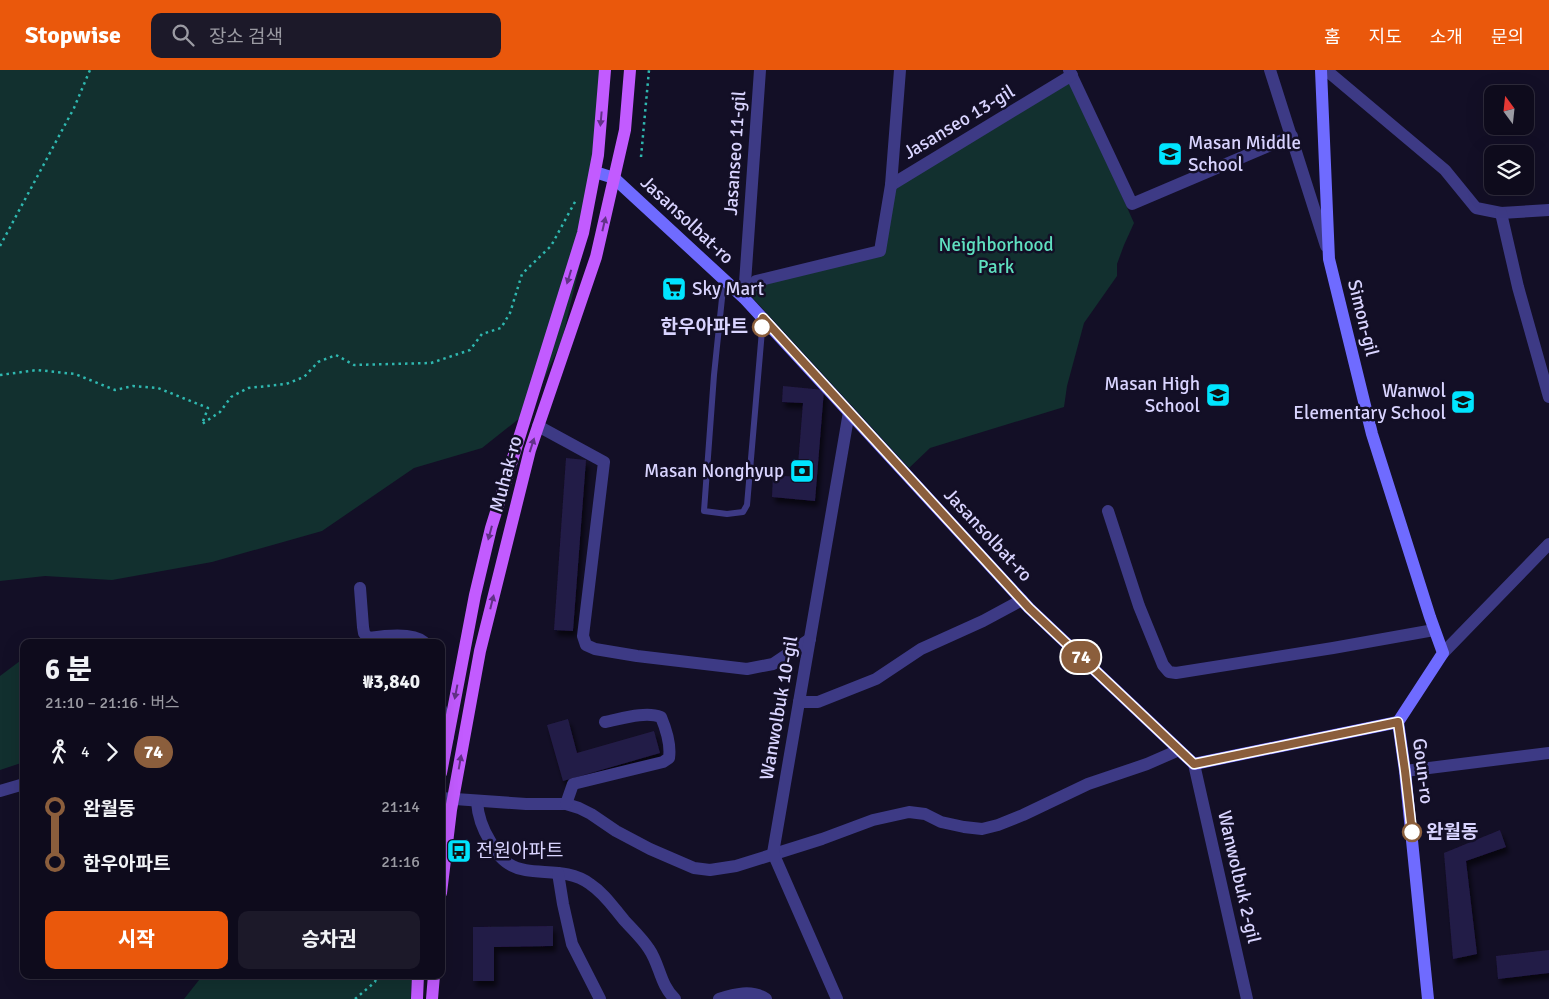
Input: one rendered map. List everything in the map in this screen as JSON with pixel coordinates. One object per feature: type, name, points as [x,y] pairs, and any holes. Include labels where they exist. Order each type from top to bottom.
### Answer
[{"type":"main road","name":"Muhak-ro","points":[[445,752],[473,604],[491,528],[583,233],[595,172],[605,70]]},
{"type":"main road","name":"Muhak-ro","points":[[445,830],[447,799],[480,652],[530,450],[596,257],[626,130],[630,70]]},
{"type":"main road","name":"Simon-gil","points":[[1321,70],[1329,255],[1372,434],[1443,653]]},
{"type":"main road","points":[[595,172],[614,178]]},
{"type":"main road","name":"Jasansolbat-ro","points":[[614,178],[744,298],[1022,600],[1194,764]]},
{"type":"main road","name":"Goun-ro","points":[[1428,999],[1405,771],[1398,722],[1443,653]]},
{"type":"main road","points":[[1194,764],[1398,722]]},
{"type":"main road","points":[[417,999],[418,979]]},
{"type":"main road","points":[[432,999],[434,979]]},
{"type":"street","name":"Jasanseo 11-gil","points":[[744,298],[760,70]]},
{"type":"street","name":"Jasanseo 13-gil","points":[[744,298],[756,281],[880,251],[891,185],[900,70]]},
{"type":"street","points":[[1270,70],[1329,255]]},
{"type":"street","points":[[1326,70],[1445,170],[1476,208],[1501,213],[1549,210]]},
{"type":"street","name":"Jasanseo 13-gil","points":[[891,185],[1070,72],[1132,204],[1292,136]]},
{"type":"street","points":[[1501,213],[1518,287],[1549,397]]},
{"type":"street","name":"Wanwolbuk 10-gil","points":[[773,853],[849,412]]},
{"type":"street","points":[[538,426],[604,462],[583,636],[586,645],[595,649],[637,656],[747,669],[773,664],[810,639]]},
{"type":"street","points":[[1108,512],[1139,606],[1163,666],[1169,672],[1176,673],[1434,630]]},
{"type":"street","name":"Goun-ro","points":[[1443,653],[1549,544]]},
{"type":"street","points":[[360,588],[363,627],[364,633],[368,638],[389,635],[420,639]]},
{"type":"street","points":[[799,702],[818,702],[876,678],[921,649],[983,621],[1022,600]]},
{"type":"street","points":[[566,804],[573,784],[663,762],[669,758],[670,752],[661,717],[655,715],[641,716],[605,722]]},
{"type":"street","points":[[445,725],[448,737]]},
{"type":"street","points":[[447,799],[476,802],[566,804],[591,814],[616,831],[650,848],[694,868],[710,870],[724,868],[822,839],[882,817],[909,812],[925,814],[941,822],[964,827],[982,828],[998,825],[1088,784],[1148,764],[1179,750]]},
{"type":"street","points":[[1405,771],[1549,753]]},
{"type":"street","name":"Wanwolbuk 2-gil","points":[[1194,764],[1247,999]]},
{"type":"street","points":[[0,791],[20,785]]},
{"type":"street","points":[[476,802],[478,818],[486,834],[497,854],[509,865],[525,870],[573,875],[590,883],[609,899],[618,913],[649,949],[663,984],[675,999]]},
{"type":"street","points":[[773,853],[838,999]]},
{"type":"street","points":[[558,872],[572,944],[600,999]]},
{"type":"street","points":[[719,999],[734,994],[756,993],[766,999]]},
{"type":"lane","points":[[724,279],[714,375],[704,511],[727,514],[743,512],[747,505],[763,318]]},
{"type":"path","points":[[0,246],[74,108],[90,70]]},
{"type":"path","points":[[641,157],[649,70]]},
{"type":"path","points":[[0,375],[37,370],[75,374],[116,390],[133,386],[158,388],[208,408],[202,424],[220,412],[231,397],[240,392],[248,388],[286,384],[304,377],[318,362],[336,355],[354,365],[431,363],[470,350],[482,334],[500,328],[510,313],[522,274],[551,246],[578,197]]},
{"type":"path","points":[[355,999],[375,982],[376,979]]},
{"type":"green space","points":[[0,70],[605,70],[583,251],[562,340],[530,410],[482,448],[414,468],[322,531],[212,562],[112,580],[45,576],[0,581]]},
{"type":"green space","name":"Neighborhood Park","points":[[1071,82],[1134,223],[1117,264],[1117,276],[1084,323],[1067,386],[1064,407],[930,448],[909,468],[750,295],[758,285],[884,254],[894,189]]},
{"type":"green space","points":[[20,661],[20,763],[0,770],[0,676]]},
{"type":"green space","points":[[200,979],[412,979],[411,999],[184,999]]},
{"type":"building","points":[[783,386],[824,390],[815,501],[772,497],[773,475],[797,477],[803,403],[782,402]]},
{"type":"building","points":[[566,458],[586,460],[573,631],[554,630]]},
{"type":"building","points":[[568,719],[577,753],[654,731],[660,753],[563,781],[547,725]]},
{"type":"building","points":[[1500,830],[1506,847],[1466,861],[1477,954],[1453,959],[1444,853]]},
{"type":"building","points":[[553,926],[553,946],[494,947],[494,981],[473,981],[473,927]]},
{"type":"building","points":[[1549,950],[1549,973],[1498,979],[1496,956]]},
{"type":"bus line","name":"74","points":[[762,327],[763,318],[1029,608],[1194,764],[1398,722],[1412,832]]},
{"type":"place","name":"Masan Middle School","points":[[1170,154]]},
{"type":"place","name":"Sky Mart","points":[[674,289]]},
{"type":"place","name":"한우아파트","points":[[762,327]]},
{"type":"place","name":"Masan High School","points":[[1218,395]]},
{"type":"place","name":"Wanwol Elementary School","points":[[1463,402]]},
{"type":"place","name":"Masan Nonghyup","points":[[802,471]]},
{"type":"place","name":"완월동","points":[[1412,832]]},
{"type":"place","name":"전원아파트","points":[[459,851]]}]
